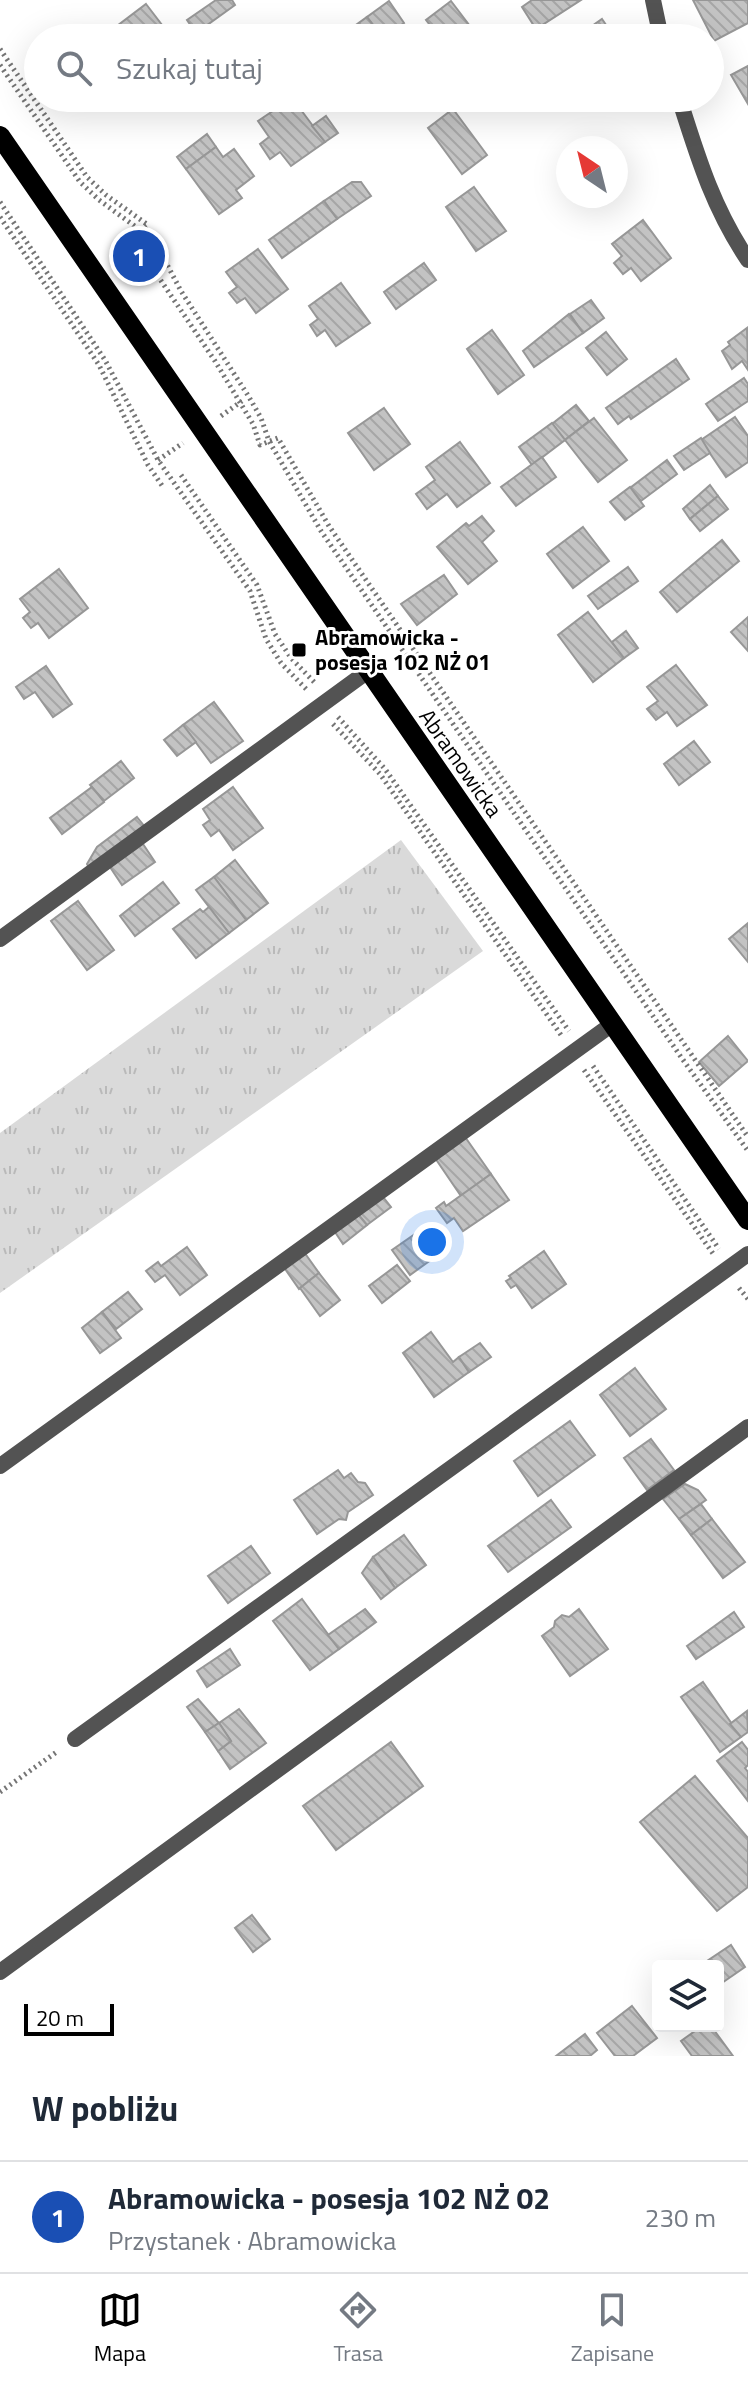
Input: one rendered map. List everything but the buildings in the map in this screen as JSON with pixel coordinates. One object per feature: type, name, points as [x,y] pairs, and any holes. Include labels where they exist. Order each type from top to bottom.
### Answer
[{"type":"main road","name":"Abramowicka","points":[[0,136],[748,1220]]},
{"type":"street","points":[[653,0],[658,24]]},
{"type":"street","points":[[684,112],[712,196],[727,228],[748,260]]},
{"type":"street","points":[[0,939],[318,701],[368,671]]},
{"type":"street","points":[[0,1466],[611,1025]]},
{"type":"street","points":[[75,1739],[748,1254]]},
{"type":"street","points":[[0,1972],[748,1427]]},
{"type":"path","points":[[0,49],[24,84]]},
{"type":"path","points":[[0,65],[24,100]]},
{"type":"path","points":[[32,112],[80,182],[140,230],[162,255],[181,291],[249,397],[269,441],[321,531],[748,1151]]},
{"type":"path","points":[[43,112],[87,177],[148,225],[131,236],[215,361],[253,424],[260,445],[278,438],[329,526],[748,1137]]},
{"type":"path","points":[[0,202],[105,360],[158,460],[250,591],[266,639],[281,663],[385,769],[748,1299]]},
{"type":"path","points":[[0,217],[99,365],[148,465],[163,487]]},
{"type":"path","points":[[181,475],[257,585],[275,634],[291,658],[320,688],[318,701]]},
{"type":"path","points":[[729,1269],[748,1287]]},
{"type":"path","points":[[0,1792],[75,1739]]},
{"type":"green space","points":[[401,840],[483,951],[0,1293],[0,1133]]},
{"type":"place","name":"Abramowicka - posesja 102 NŻ 02","points":[[139,256]]},
{"type":"place","name":"Abramowicka - posesja 102 NŻ 01","points":[[299,650]]}]
